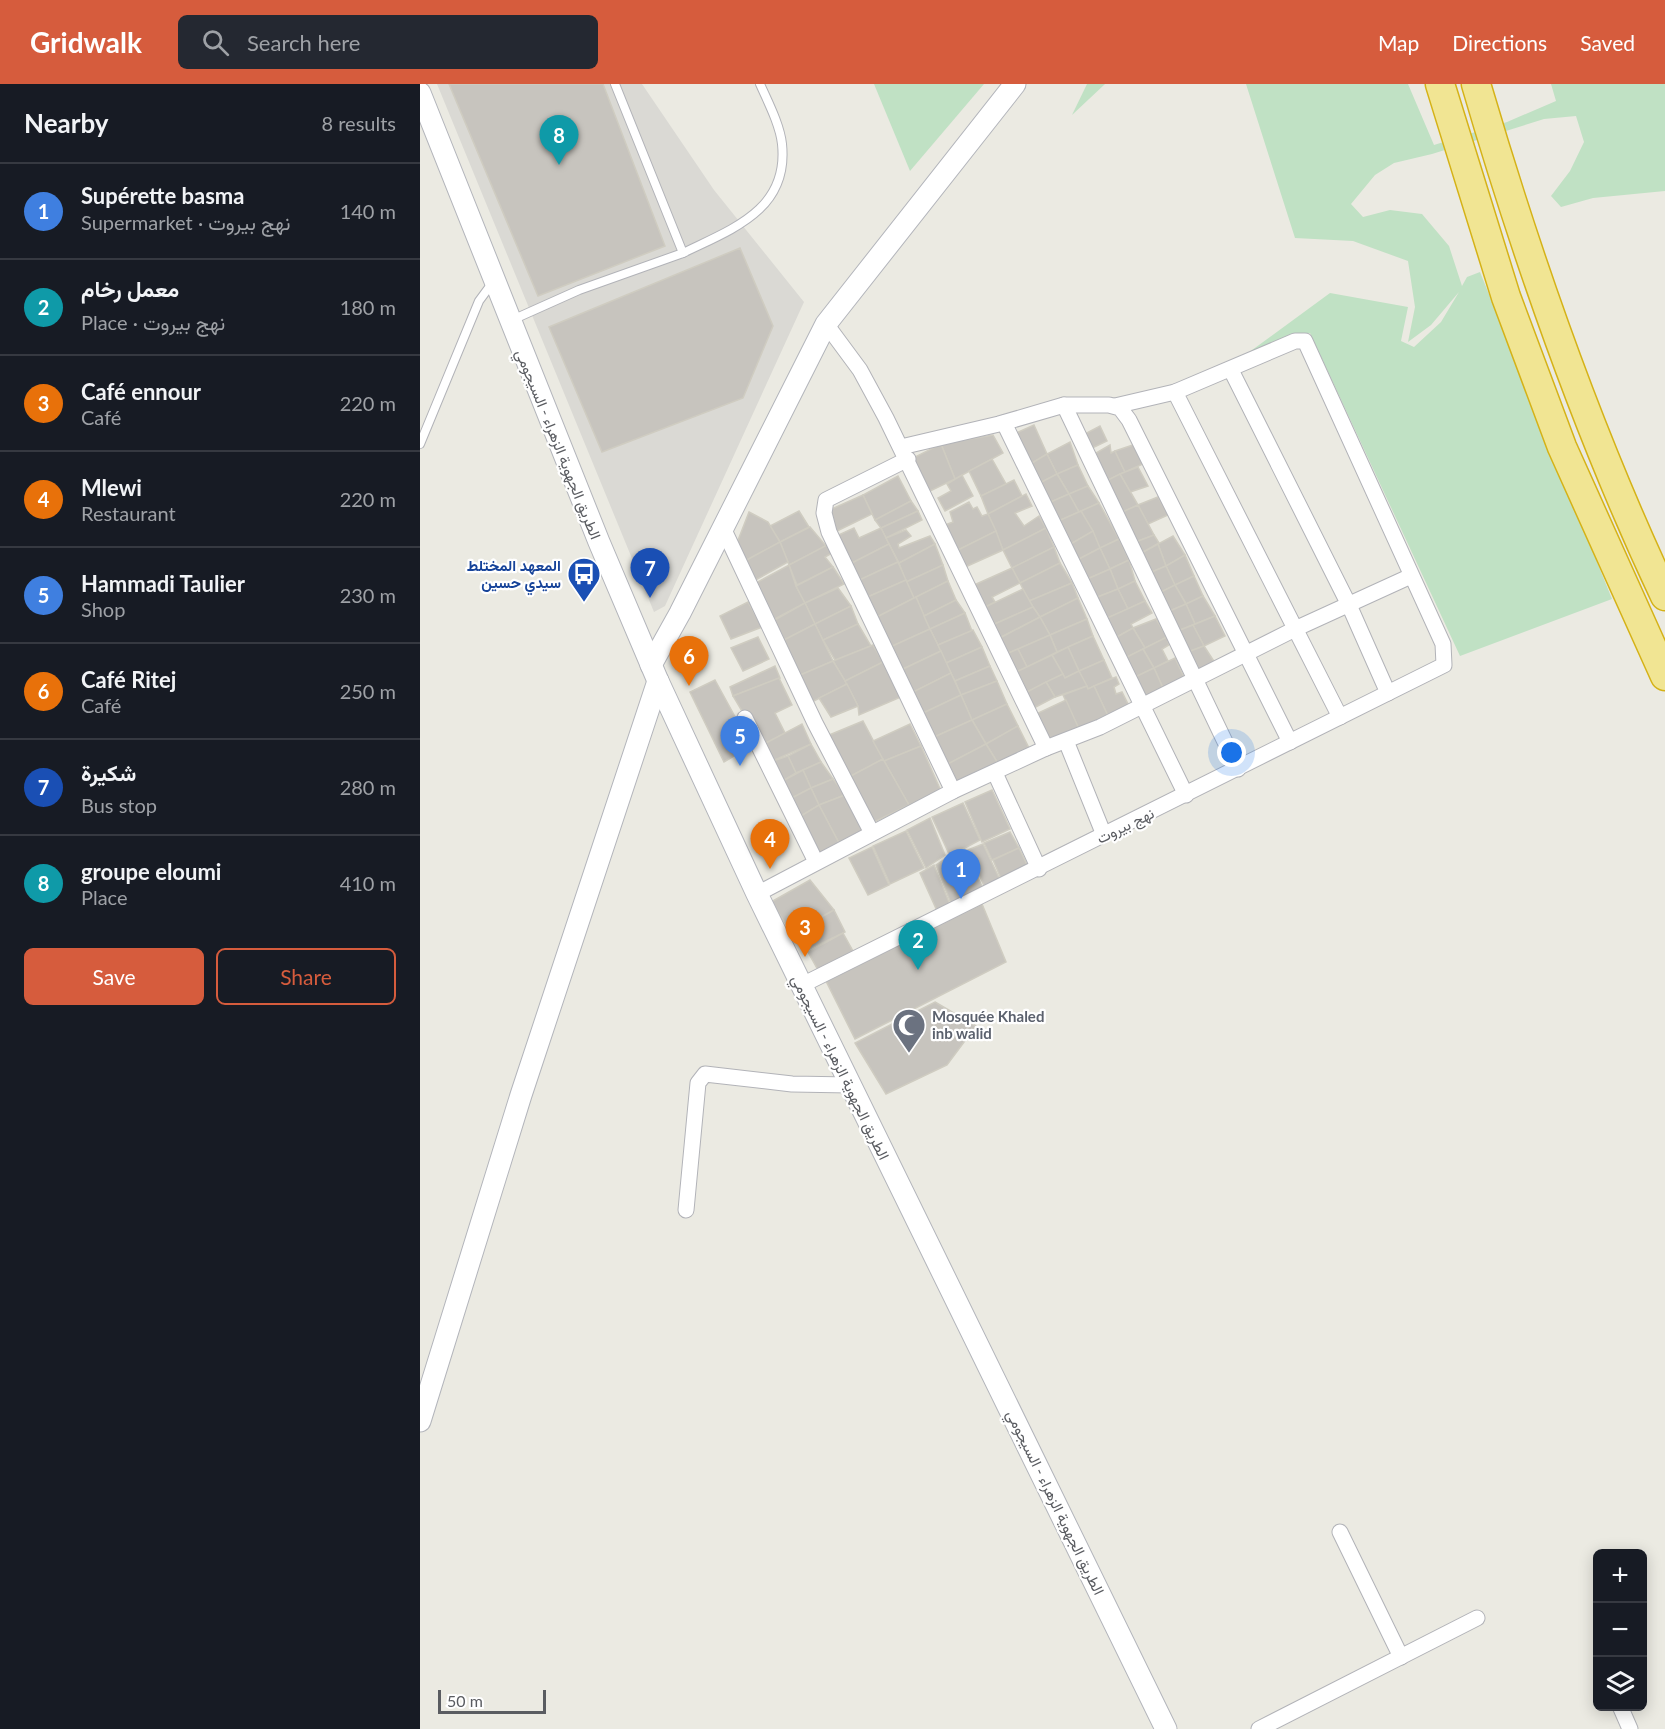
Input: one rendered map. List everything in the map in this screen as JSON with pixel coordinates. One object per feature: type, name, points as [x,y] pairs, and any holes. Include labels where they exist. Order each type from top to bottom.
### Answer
[{"type":"highway","points":[[1440,84],[1506,297],[1562,447],[1665,676]]},
{"type":"highway","points":[[1476,84],[1503,173],[1577,388],[1665,596]]},
{"type":"main road","points":[[420,1421],[655,673],[723,528],[826,324],[1015,84]]},
{"type":"main road","name":"الطريق الجهوية الزهراء - السيجومي","points":[[420,93],[606,561],[655,673],[757,894],[1166,1729]]},
{"type":"street","points":[[826,324],[860,370],[905,453],[1046,748]]},
{"type":"street","points":[[757,894],[953,791],[1144,705],[1295,629],[1411,576],[1305,341],[1295,341],[1175,392],[1114,406],[1064,405],[905,453],[826,500],[824,513],[829,532],[953,791]]},
{"type":"street","points":[[1231,370],[1349,605],[1388,693]]},
{"type":"street","points":[[1175,392],[1340,717]]},
{"type":"street","points":[[1064,405],[1238,769]]},
{"type":"street","points":[[1114,406],[1129,420],[1290,742]]},
{"type":"street","points":[[1004,423],[1066,552],[1144,705],[1186,795]]},
{"type":"street","points":[[723,528],[815,723],[872,833]]},
{"type":"street","name":"نهج بيروت","points":[[802,985],[1444,665],[1446,661],[1443,644],[1411,576]]},
{"type":"street","points":[[745,718],[816,862]]},
{"type":"street","points":[[1066,741],[1104,835]]},
{"type":"street","points":[[995,773],[1038,869]]},
{"type":"street","points":[[686,1210],[698,1083],[705,1074],[792,1084],[850,1085]]},
{"type":"street","points":[[1340,1532],[1401,1657]]},
{"type":"street","points":[[1259,1729],[1477,1618]]},
{"type":"street","points":[[1622,1711],[1630,1729]]},
{"type":"lane","points":[[615,84],[683,253]]},
{"type":"lane","points":[[511,321],[579,290],[683,253],[747,219],[771,200],[782,176],[782,143],[760,84]]},
{"type":"lane","points":[[420,444],[479,302],[494,281]]},
{"type":"shaded area","points":[[437,84],[642,84],[714,190],[804,302],[665,606],[654,612]]},
{"type":"green space","points":[[874,84],[984,84],[910,171]]},
{"type":"green space","points":[[1087,84],[1105,84],[1072,115]]},
{"type":"green space","points":[[1246,84],[1408,84],[1434,145],[1507,122],[1556,101],[1551,84],[1665,84],[1665,191],[1593,198],[1561,207],[1551,196],[1570,171],[1584,142],[1576,116],[1544,119],[1432,154],[1394,163],[1375,175],[1351,204],[1363,217],[1390,210],[1422,214],[1449,246],[1462,286],[1467,277],[1480,272],[1612,599],[1460,656],[1310,333],[1248,353],[1330,293],[1408,307],[1401,341],[1414,347],[1441,322],[1459,292],[1431,325],[1408,342],[1415,307],[1408,261],[1353,241],[1295,238]]},
{"type":"building","points":[[449,84],[603,84],[665,246],[538,296]]},
{"type":"building","points":[[740,248],[773,326],[743,398],[602,452],[549,327]]},
{"type":"building","points":[[1034,425],[1047,454],[1027,466],[1014,434]]},
{"type":"building","points":[[1100,426],[1107,441],[1086,451],[1079,437]]},
{"type":"building","points":[[993,435],[1003,453],[955,479],[941,444]]},
{"type":"building","points":[[1070,442],[1078,465],[1057,474],[1047,454]]},
{"type":"building","points":[[941,444],[955,479],[926,493],[911,459]]},
{"type":"building","points":[[1110,445],[1111,453],[1115,451],[1125,472],[1102,483],[1089,457]]},
{"type":"building","points":[[1133,445],[1143,464],[1125,472],[1115,451]]},
{"type":"building","points":[[1047,454],[1057,474],[1036,485],[1027,466]]},
{"type":"building","points":[[992,459],[1006,484],[981,496],[969,471]]},
{"type":"building","points":[[1078,465],[1088,486],[1069,494],[1057,474]]},
{"type":"building","points":[[1138,467],[1148,486],[1130,492],[1120,474]]},
{"type":"building","points":[[1057,474],[1069,494],[1046,504],[1036,485]]},
{"type":"building","points":[[1120,474],[1138,505],[1118,514],[1102,483]]},
{"type":"building","points":[[962,475],[973,496],[945,511],[938,498],[951,491],[947,484]]},
{"type":"building","points":[[898,476],[911,501],[875,520],[863,495]]},
{"type":"building","points":[[1014,480],[1022,496],[988,514],[981,496]]},
{"type":"building","points":[[1088,486],[1099,503],[1079,512],[1069,494]]},
{"type":"building","points":[[1026,494],[1032,506],[1015,513],[1024,526],[1039,516],[1046,528],[1003,550],[988,514]]},
{"type":"building","points":[[1069,494],[1079,512],[1056,522],[1046,504]]},
{"type":"building","points":[[863,495],[872,514],[837,531],[825,512]]},
{"type":"building","points":[[1158,497],[1168,515],[1148,524],[1138,505]]},
{"type":"building","points":[[911,501],[918,511],[881,528],[875,520]]},
{"type":"building","points":[[969,502],[973,509],[977,507],[982,516],[988,514],[996,531],[954,552],[945,525],[953,522],[950,512]]},
{"type":"building","points":[[1099,503],[1119,539],[1100,548],[1081,511]]},
{"type":"building","points":[[1138,505],[1154,535],[1133,543],[1118,514]]},
{"type":"building","points":[[799,511],[809,527],[780,542],[770,526]]},
{"type":"building","points":[[918,511],[922,520],[886,538],[881,528]]},
{"type":"building","points":[[1081,511],[1093,531],[1069,545],[1056,522]]},
{"type":"building","points":[[749,512],[768,522],[780,542],[743,562],[735,548]]},
{"type":"building","points":[[810,527],[826,546],[789,565],[780,542]]},
{"type":"building","points":[[854,528],[859,538],[881,528],[889,544],[848,565],[834,537]]},
{"type":"building","points":[[1046,528],[1054,547],[1012,568],[1003,550]]},
{"type":"building","points":[[906,530],[911,536],[898,544],[899,548],[930,536],[935,544],[899,563],[886,538]]},
{"type":"building","points":[[996,531],[1003,550],[963,568],[954,552]]},
{"type":"building","points":[[1093,531],[1100,548],[1077,560],[1069,545]]},
{"type":"building","points":[[1154,535],[1159,543],[1138,555],[1133,543]]},
{"type":"building","points":[[1173,536],[1185,555],[1166,566],[1158,544]]},
{"type":"building","points":[[1119,539],[1129,560],[1110,569],[1100,548]]},
{"type":"building","points":[[780,542],[788,562],[752,582],[743,562]]},
{"type":"building","points":[[889,544],[898,562],[855,582],[848,565]]},
{"type":"building","points":[[935,544],[943,565],[906,582],[899,563]]},
{"type":"building","points":[[1158,544],[1166,566],[1147,574],[1138,555]]},
{"type":"building","points":[[827,545],[832,553],[825,557],[833,567],[797,585],[789,565]]},
{"type":"building","points":[[1054,547],[1060,563],[1020,583],[1012,568]]},
{"type":"building","points":[[1100,548],[1110,569],[1085,580],[1077,560]]},
{"type":"building","points":[[1185,555],[1194,576],[1175,585],[1166,566]]},
{"type":"building","points":[[1129,560],[1135,581],[1118,589],[1110,569]]},
{"type":"building","points":[[898,562],[906,580],[863,599],[855,582]]},
{"type":"building","points":[[1060,563],[1072,583],[1029,601],[1020,583]]},
{"type":"building","points":[[789,565],[805,603],[771,621],[754,584]]},
{"type":"building","points":[[943,565],[948,581],[914,598],[906,582]]},
{"type":"building","points":[[1166,566],[1175,585],[1157,594],[1156,580],[1150,582],[1147,574]]},
{"type":"building","points":[[833,567],[844,584],[805,603],[796,586]]},
{"type":"building","points":[[1012,568],[1020,583],[992,597],[995,602],[981,609],[972,586]]},
{"type":"building","points":[[1110,569],[1118,589],[1095,598],[1085,580]]},
{"type":"building","points":[[1194,576],[1203,596],[1186,604],[1175,585]]},
{"type":"building","points":[[906,580],[914,598],[873,619],[863,599]]},
{"type":"building","points":[[948,581],[956,600],[924,616],[916,597]]},
{"type":"building","points":[[1135,581],[1145,601],[1128,609],[1118,589]]},
{"type":"building","points":[[1072,583],[1078,598],[1040,617],[1029,601]]},
{"type":"building","points":[[1175,585],[1186,604],[1165,613],[1157,594]]},
{"type":"building","points":[[838,588],[851,606],[815,624],[805,603]]},
{"type":"building","points":[[1023,589],[1033,607],[990,626],[981,609]]},
{"type":"building","points":[[1118,589],[1128,609],[1105,619],[1095,598]]},
{"type":"building","points":[[1203,596],[1215,616],[1195,624],[1186,604]]},
{"type":"building","points":[[916,597],[930,629],[888,648],[873,619]]},
{"type":"building","points":[[1078,598],[1087,619],[1050,635],[1040,617]]},
{"type":"building","points":[[956,600],[965,613],[930,629],[924,616]]},
{"type":"building","points":[[1145,601],[1152,613],[1131,624],[1133,628],[1115,638],[1105,619]]},
{"type":"building","points":[[748,602],[762,627],[731,639],[720,616]]},
{"type":"building","points":[[805,603],[815,624],[780,642],[771,622]]},
{"type":"building","points":[[1186,604],[1195,624],[1175,632],[1165,613]]},
{"type":"building","points":[[851,606],[858,624],[823,640],[815,624]]},
{"type":"building","points":[[1033,607],[1040,617],[997,639],[990,626]]},
{"type":"building","points":[[965,613],[972,631],[938,645],[930,629]]},
{"type":"building","points":[[1215,616],[1225,636],[1204,646],[1193,625]]},
{"type":"building","points":[[1040,617],[1050,635],[1004,655],[996,640]]},
{"type":"building","points":[[1087,619],[1093,636],[1057,652],[1050,635]]},
{"type":"building","points":[[1156,619],[1167,637],[1145,648],[1133,628]]},
{"type":"building","points":[[815,624],[833,661],[796,677],[780,642]]},
{"type":"building","points":[[858,624],[871,646],[835,660],[823,640]]},
{"type":"building","points":[[1193,625],[1204,646],[1185,653],[1175,632]]},
{"type":"building","points":[[1133,628],[1145,648],[1125,658],[1115,638]]},
{"type":"building","points":[[930,629],[941,651],[901,670],[888,648]]},
{"type":"building","points":[[973,630],[982,647],[946,663],[938,645]]},
{"type":"building","points":[[1050,635],[1057,652],[1027,667],[1018,649]]},
{"type":"building","points":[[1093,636],[1104,660],[1079,671],[1068,647]]},
{"type":"building","points":[[758,637],[769,659],[743,671],[731,648]]},
{"type":"building","points":[[1167,637],[1169,645],[1162,649],[1168,661],[1154,668],[1143,649]]},
{"type":"building","points":[[873,645],[883,662],[845,681],[833,661]]},
{"type":"building","points":[[1204,646],[1217,666],[1197,675],[1185,653]]},
{"type":"building","points":[[982,647],[990,666],[955,681],[946,663]]},
{"type":"building","points":[[1068,647],[1079,671],[1065,678],[1052,655]]},
{"type":"building","points":[[1018,649],[1027,667],[1012,674],[1004,655]]},
{"type":"building","points":[[1143,649],[1154,668],[1133,678],[1125,658]]},
{"type":"building","points":[[941,651],[951,673],[910,694],[901,670]]},
{"type":"building","points":[[1052,655],[1063,674],[1023,694],[1012,674]]},
{"type":"building","points":[[1175,658],[1184,677],[1163,688],[1154,668]]},
{"type":"building","points":[[1104,660],[1112,678],[1088,689],[1079,671]]},
{"type":"building","points":[[833,661],[847,684],[810,703],[798,676]]},
{"type":"building","points":[[883,662],[901,697],[859,715],[858,706],[845,681]]},
{"type":"building","points":[[775,666],[780,678],[733,696],[730,687]]},
{"type":"building","points":[[990,666],[997,681],[961,695],[955,681]]},
{"type":"building","points":[[1154,668],[1163,688],[1145,699],[1133,678]]},
{"type":"building","points":[[1079,671],[1087,686],[1055,697],[1046,682],[1063,674],[1065,678]]},
{"type":"building","points":[[951,673],[961,695],[921,714],[907,695]]},
{"type":"building","points":[[1116,677],[1119,684],[1114,687],[1116,694],[1122,692],[1129,706],[1108,716],[1094,686]]},
{"type":"building","points":[[779,678],[792,705],[775,713],[785,733],[762,745],[733,696]]},
{"type":"building","points":[[715,680],[751,746],[724,762],[690,692]]},
{"type":"building","points":[[997,681],[1007,704],[972,720],[961,695]]},
{"type":"building","points":[[1046,682],[1055,697],[1032,709],[1023,694]]},
{"type":"building","points":[[847,684],[858,706],[831,717],[819,698]]},
{"type":"building","points":[[1087,686],[1088,689],[1094,686],[1108,716],[1079,729],[1063,695]]},
{"type":"building","points":[[961,695],[972,720],[932,738],[921,714]]},
{"type":"building","points":[[1066,700],[1079,729],[1049,742],[1036,714]]},
{"type":"building","points":[[1007,704],[1018,726],[986,744],[972,720]]},
{"type":"building","points":[[972,720],[986,744],[944,766],[932,738]]},
{"type":"building","points":[[863,721],[883,759],[847,778],[827,736]]},
{"type":"building","points":[[802,724],[811,744],[770,762],[762,745]]},
{"type":"building","points":[[910,724],[921,746],[884,761],[873,741]]},
{"type":"building","points":[[1018,726],[1030,750],[999,765],[986,744]]},
{"type":"building","points":[[811,744],[821,762],[796,773],[788,756]]},
{"type":"building","points":[[986,744],[999,765],[957,786],[944,766]]},
{"type":"building","points":[[921,746],[941,791],[909,805],[884,761]]},
{"type":"building","points":[[788,756],[796,773],[779,783],[770,762]]},
{"type":"building","points":[[883,759],[909,805],[872,823],[847,778]]},
{"type":"building","points":[[821,762],[833,779],[811,788],[803,770]]},
{"type":"building","points":[[803,770],[811,788],[788,800],[779,783]]},
{"type":"building","points":[[833,779],[845,795],[819,805],[811,788]]},
{"type":"building","points":[[811,788],[819,805],[796,819],[788,800]]},
{"type":"building","points":[[992,790],[1010,829],[982,842],[965,802]]},
{"type":"building","points":[[845,795],[864,830],[839,843],[819,805]]},
{"type":"building","points":[[963,803],[980,840],[950,856],[932,817]]},
{"type":"building","points":[[819,805],[839,843],[815,856],[796,819]]},
{"type":"building","points":[[930,818],[945,855],[926,868],[907,830]]},
{"type":"building","points":[[906,831],[924,868],[890,884],[873,846]]},
{"type":"building","points":[[1010,832],[1019,848],[992,860],[984,843]]},
{"type":"building","points":[[983,844],[1001,882],[986,890],[968,850]]},
{"type":"building","points":[[872,847],[889,885],[868,895],[849,858]]},
{"type":"building","points":[[1019,848],[1028,867],[1002,881],[993,860]]},
{"type":"building","points":[[966,850],[984,891],[965,899],[950,858]]},
{"type":"building","points":[[947,858],[963,900],[952,906],[936,865]]},
{"type":"building","points":[[934,865],[951,907],[938,913],[920,873]]},
{"type":"building","points":[[810,880],[834,910],[792,933],[771,902]]},
{"type":"building","points":[[982,904],[1006,962],[855,1039],[825,979]]},
{"type":"building","points":[[834,910],[845,932],[808,950],[796,931]]},
{"type":"building","points":[[843,933],[854,953],[818,970],[808,952]]},
{"type":"building","name":"Mosquée Khaled inb walid","points":[[935,1002],[976,1026],[947,1065],[886,1094],[855,1043]]},
{"type":"place","name":"groupe eloumi","points":[[559,165]]},
{"type":"place","name":"شكيرة","points":[[650,598]]},
{"type":"place","name":"المعهد المختلط سيدي حسين","points":[[584,603]]},
{"type":"place","name":"Café Ritej","points":[[689,686]]},
{"type":"place","name":"Hammadi Taulier","points":[[740,766]]},
{"type":"place","name":"Mlewi","points":[[770,869]]},
{"type":"place","name":"Supérette basma","points":[[961,899]]},
{"type":"place","name":"Café ennour","points":[[805,957]]},
{"type":"place","name":"معمل رخام","points":[[918,970]]},
{"type":"place","name":"Mosquée Khaled inb walid","points":[[909,1054]]}]
